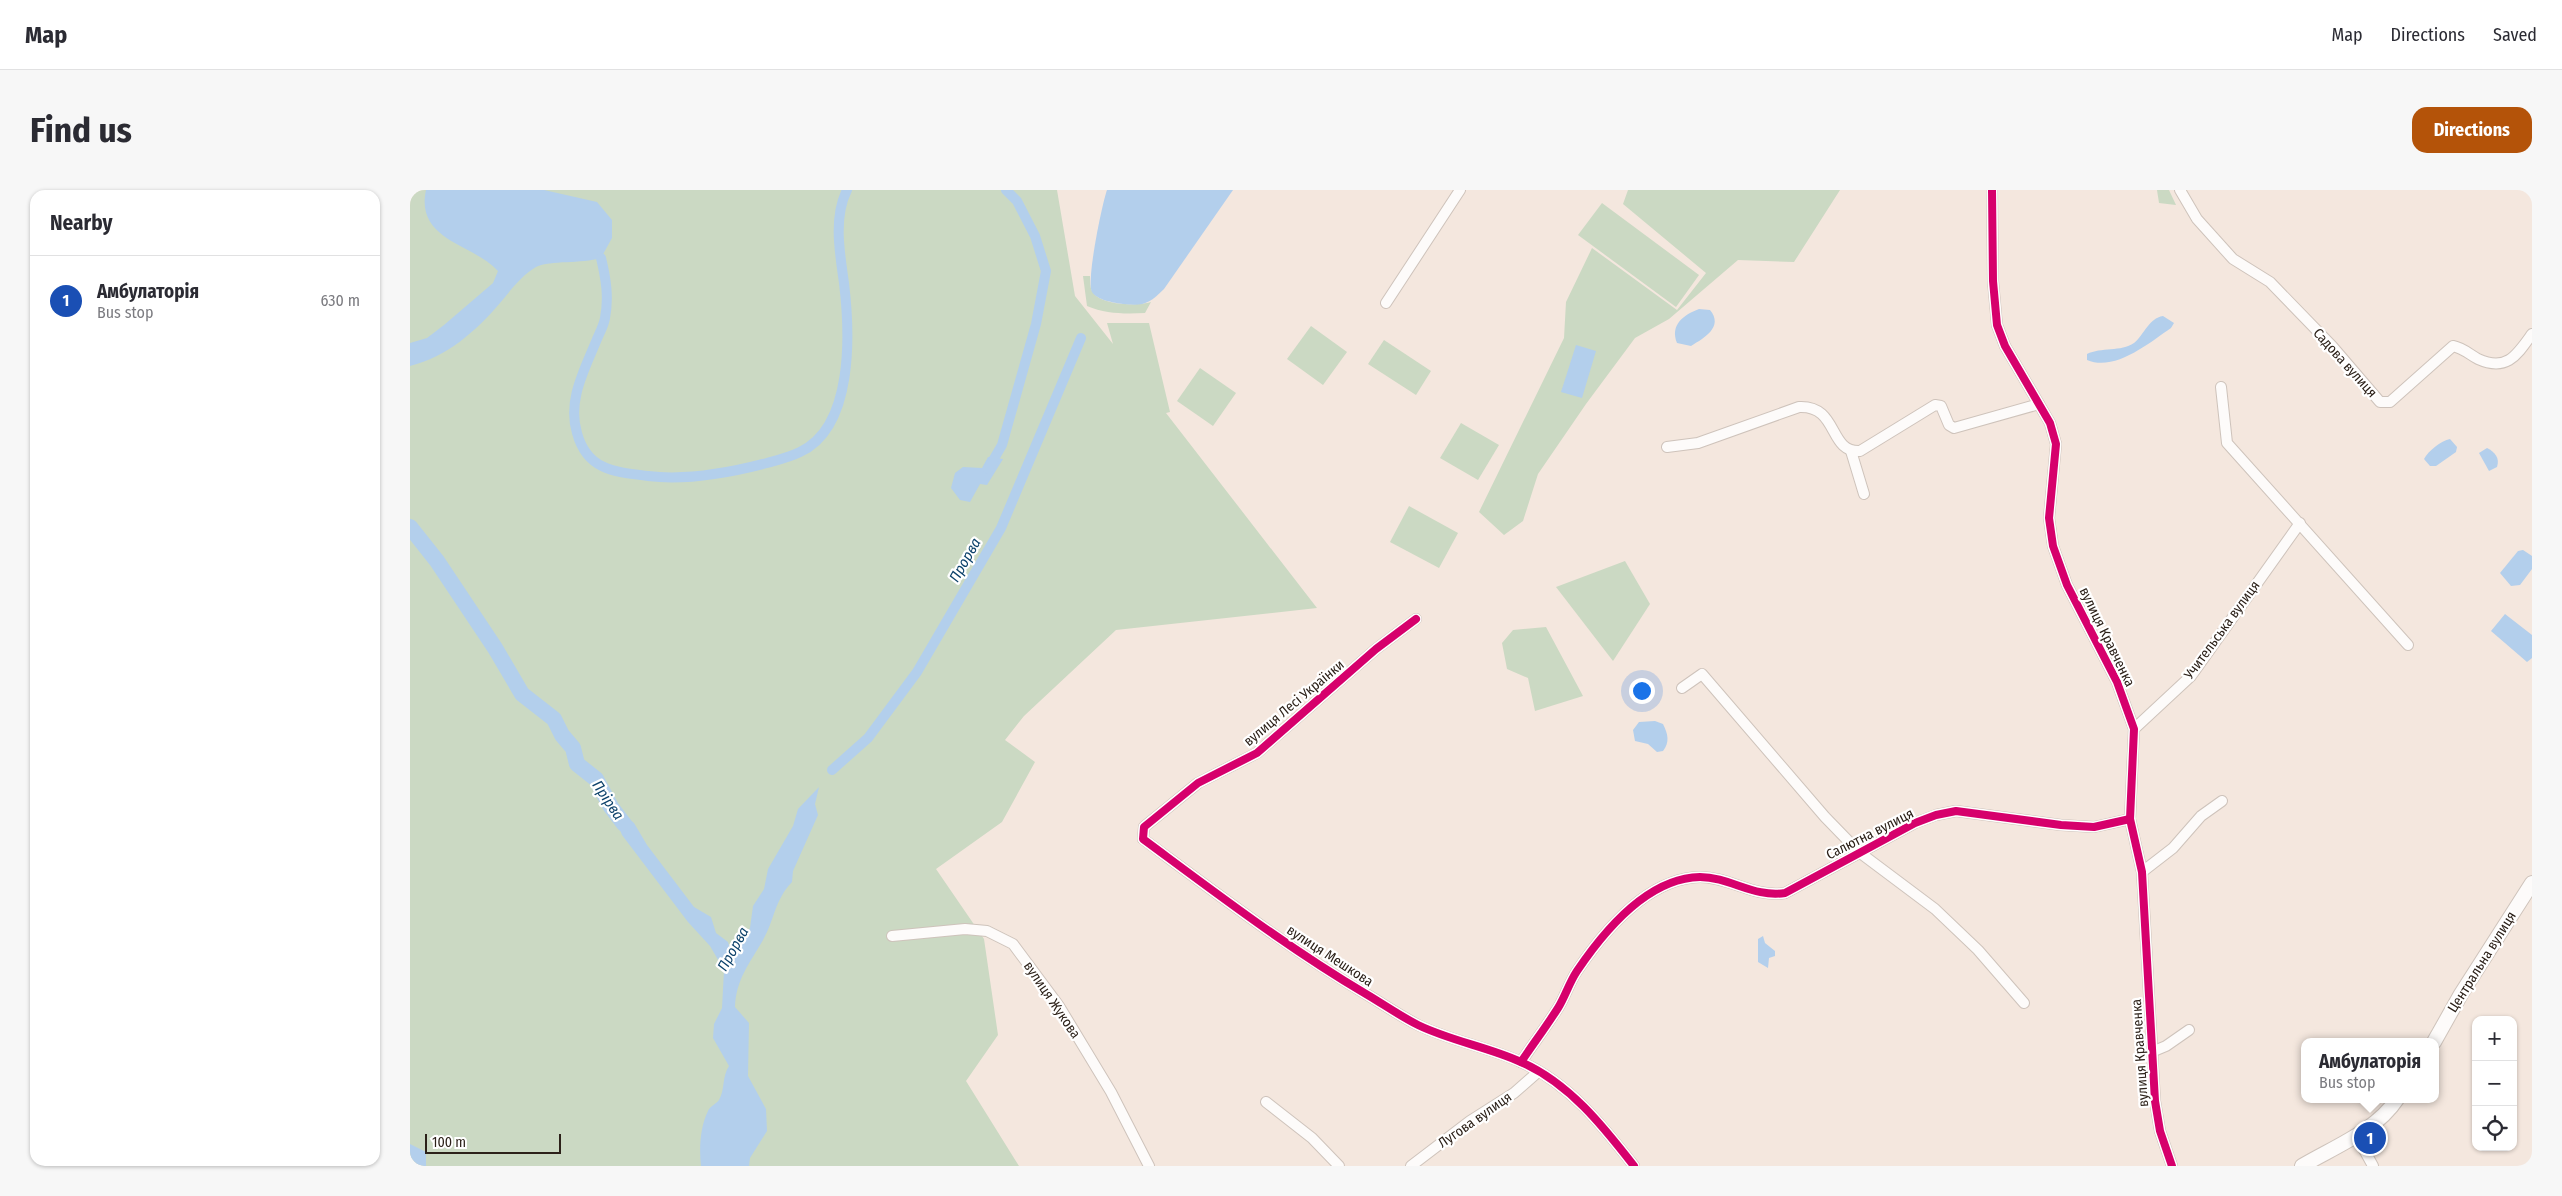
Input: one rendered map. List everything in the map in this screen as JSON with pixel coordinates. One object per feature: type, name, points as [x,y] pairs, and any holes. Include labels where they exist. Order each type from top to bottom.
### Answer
[{"type":"street","points":[[1386,303],[1460,190]]},
{"type":"street","name":"вулиця Кравченка","points":[[1992,190],[1993,281],[1997,325],[2004,346],[2050,423],[2056,444],[2049,518],[2053,546],[2067,585],[2117,682],[2134,729],[2130,820],[2142,872],[2144,932],[2154,1051],[2155,1101],[2160,1131],[2172,1166]]},
{"type":"street","name":"Садова вулиця","points":[[2180,190],[2197,219],[2233,259],[2270,282],[2332,346],[2380,402],[2390,402],[2453,346],[2461,348],[2478,359],[2504,362],[2514,359],[2532,334]]},
{"type":"street","points":[[2221,387],[2227,443],[2408,645]]},
{"type":"street","points":[[1667,447],[1698,444],[1799,407],[1810,406],[1820,411],[1844,447],[1851,451],[1860,451],[1936,406],[1941,406],[1949,425],[1954,428],[2040,404]]},
{"type":"street","points":[[1851,451],[1864,494]]},
{"type":"street","name":"Учительська вулиця","points":[[2134,729],[2191,676],[2300,523]]},
{"type":"street","name":"вулиця Лесі Українки","points":[[1143,839],[1144,827],[1198,783],[1257,753],[1376,649],[1416,619]]},
{"type":"street","name":"Салютна вулиця","points":[[1682,688],[1702,674],[1825,817],[1859,852],[1935,908],[1978,950],[2024,1003]]},
{"type":"street","points":[[2142,872],[2173,848],[2201,816],[2222,801]]},
{"type":"street","name":"Салютна вулиця","points":[[1521,1062],[1559,1007],[1576,973],[1599,940],[1627,912],[1658,887],[1700,877],[1721,881],[1770,896],[1785,893],[1915,823],[1936,815],[1956,811],[2069,826],[2094,827],[2130,820]]},
{"type":"street","name":"вулиця Мешкова","points":[[1143,839],[1241,912],[1321,967],[1418,1025],[1521,1062],[1554,1081],[1598,1120],[1634,1166]]},
{"type":"street","name":"Центральна вулиця","points":[[2436,1038],[2460,994],[2532,883]]},
{"type":"street","name":"вулиця Жукова","points":[[892,936],[965,929],[988,931],[1013,944],[1059,1006],[1111,1092],[1149,1166]]},
{"type":"street","name":"вулиця Кравченка","points":[[2154,1051],[2166,1046],[2190,1030]]},
{"type":"street","name":"Лугова вулиця","points":[[1411,1166],[1470,1121],[1514,1093],[1538,1072]]},
{"type":"street","points":[[1266,1102],[1312,1138],[1339,1166]]},
{"type":"street","points":[[2302,1166],[2356,1135],[2388,1113],[2394,1103]]},
{"type":"street","points":[[2356,1135],[2373,1166]]},
{"type":"green space","points":[[410,190],[1057,190],[1075,296],[1113,344],[1107,323],[1149,323],[1170,412],[1166,413],[1317,608],[1116,630],[1024,716],[1005,740],[1035,762],[1002,822],[936,869],[984,939],[998,1035],[966,1081],[1019,1166],[410,1166]]},
{"type":"green space","points":[[1628,190],[1840,190],[1794,262],[1738,260],[1669,319],[1635,338],[1586,404],[1538,474],[1523,521],[1504,535],[1479,512],[1564,338],[1566,302],[1592,248],[1677,310],[1706,273],[1623,204]]},
{"type":"green space","points":[[2157,190],[2169,190],[2176,205],[2159,203]]},
{"type":"green space","points":[[1602,203],[1699,275],[1676,307],[1578,235]]},
{"type":"green space","points":[[1083,276],[1090,276],[1092,291],[1103,300],[1120,304],[1151,302],[1145,313],[1116,313],[1101,311],[1087,306]]},
{"type":"green space","points":[[1311,326],[1347,352],[1323,385],[1287,359]]},
{"type":"green space","points":[[1384,340],[1431,371],[1416,395],[1368,364]]},
{"type":"green space","points":[[1200,368],[1236,393],[1213,426],[1177,401]]},
{"type":"green space","points":[[1461,423],[1499,445],[1478,480],[1440,458]]},
{"type":"green space","points":[[1409,506],[1458,533],[1439,568],[1390,542]]},
{"type":"green space","points":[[1625,561],[1650,604],[1613,661],[1556,587]]},
{"type":"green space","points":[[1546,627],[1583,696],[1535,711],[1528,678],[1507,669],[1502,643],[1513,630]]},
{"type":"water","points":[[426,190],[544,190],[597,202],[612,220],[612,238],[601,258],[550,263],[531,270],[512,288],[491,313],[460,342],[424,362],[410,366],[410,343],[427,338],[444,325],[493,283],[498,271],[488,262],[449,240],[438,231],[429,220],[425,207]]},
{"type":"water","points":[[1107,190],[1233,190],[1164,289],[1150,301],[1136,305],[1106,301],[1092,292],[1091,273],[1093,259],[1098,226]]},
{"type":"water","points":[[1699,309],[1710,310],[1714,316],[1714,327],[1706,336],[1691,346],[1677,343],[1675,331],[1679,322],[1688,314]]},
{"type":"water","points":[[2163,316],[2174,323],[2171,328],[2142,348],[2120,359],[2109,362],[2098,363],[2087,360],[2087,354],[2093,352],[2129,346],[2138,340],[2150,323]]},
{"type":"water","points":[[1576,345],[1596,351],[1582,398],[1561,392]]},
{"type":"water","points":[[2450,439],[2457,447],[2456,452],[2436,466],[2430,466],[2424,459],[2426,456],[2439,444]]},
{"type":"water","points":[[2487,448],[2494,453],[2498,461],[2497,467],[2489,471],[2479,453]]},
{"type":"water","points":[[988,457],[1003,459],[987,485],[980,484],[970,502],[960,500],[951,488],[955,473],[963,467],[982,468]]},
{"type":"water","points":[[2523,550],[2532,556],[2532,569],[2520,585],[2511,586],[2500,573],[2518,551]]},
{"type":"water","points":[[2505,614],[2532,635],[2532,658],[2527,662],[2491,631]]},
{"type":"water","points":[[1655,721],[1663,724],[1668,738],[1663,751],[1657,752],[1648,744],[1635,741],[1633,730],[1639,722]]},
{"type":"water","points":[[819,787],[815,804],[818,815],[793,871],[792,882],[778,903],[767,932],[744,972],[736,997],[735,1007],[749,1023],[748,1076],[766,1109],[767,1131],[750,1158],[749,1166],[701,1166],[700,1145],[703,1124],[709,1109],[721,1096],[725,1074],[729,1066],[713,1038],[714,1024],[722,1008],[724,970],[710,946],[688,922],[622,835],[611,807],[618,809],[634,823],[647,845],[694,907],[711,917],[716,933],[728,942],[733,958],[750,928],[753,906],[764,889],[768,869],[793,826],[798,809]]},
{"type":"water","points":[[1763,936],[1765,943],[1775,951],[1775,956],[1769,958],[1768,968],[1758,962],[1758,939]]},
{"type":"water","points":[[410,1144],[426,1152],[426,1166],[410,1166]]},
{"type":"waterway","points":[[601,258],[606,288],[605,318],[579,385],[574,409],[577,433],[588,455],[595,462],[613,470],[636,475],[663,477],[708,475],[775,461],[800,452],[818,440],[831,422],[839,401],[847,352],[846,304],[839,224],[840,212],[847,190]]},
{"type":"waterway","points":[[988,469],[1002,445],[1036,324],[1046,271],[1035,236],[1017,201],[1006,190]]},
{"type":"waterway","name":"Прорва","points":[[832,770],[868,738],[917,672],[1001,528],[1081,338]]},
{"type":"waterway","name":"Прірва","points":[[410,527],[437,561],[495,648],[522,694],[554,719],[562,735],[573,748],[577,764],[596,779],[611,807],[624,824]]},
{"type":"cycle path","points":[[1992,190],[1993,281],[1997,325],[2005,346],[2050,423],[2056,444],[2049,518],[2053,546],[2067,585],[2117,682],[2134,729],[2130,819],[2142,872],[2155,1101],[2160,1131],[2172,1166]]},
{"type":"cycle path","points":[[1416,619],[1376,649],[1257,753],[1198,783],[1144,827],[1143,839],[1280,939],[1405,1018],[1431,1031],[1521,1062],[1555,1081],[1584,1107],[1634,1166]]},
{"type":"cycle path","points":[[1521,1062],[1558,1008],[1577,971],[1600,940],[1629,909],[1662,886],[1700,877],[1722,880],[1763,893],[1785,893],[1915,823],[1936,815],[1956,811],[2061,825],[2094,827],[2130,819]]},
{"type":"place","name":"Амбулаторія","points":[[2370,1138]]}]
